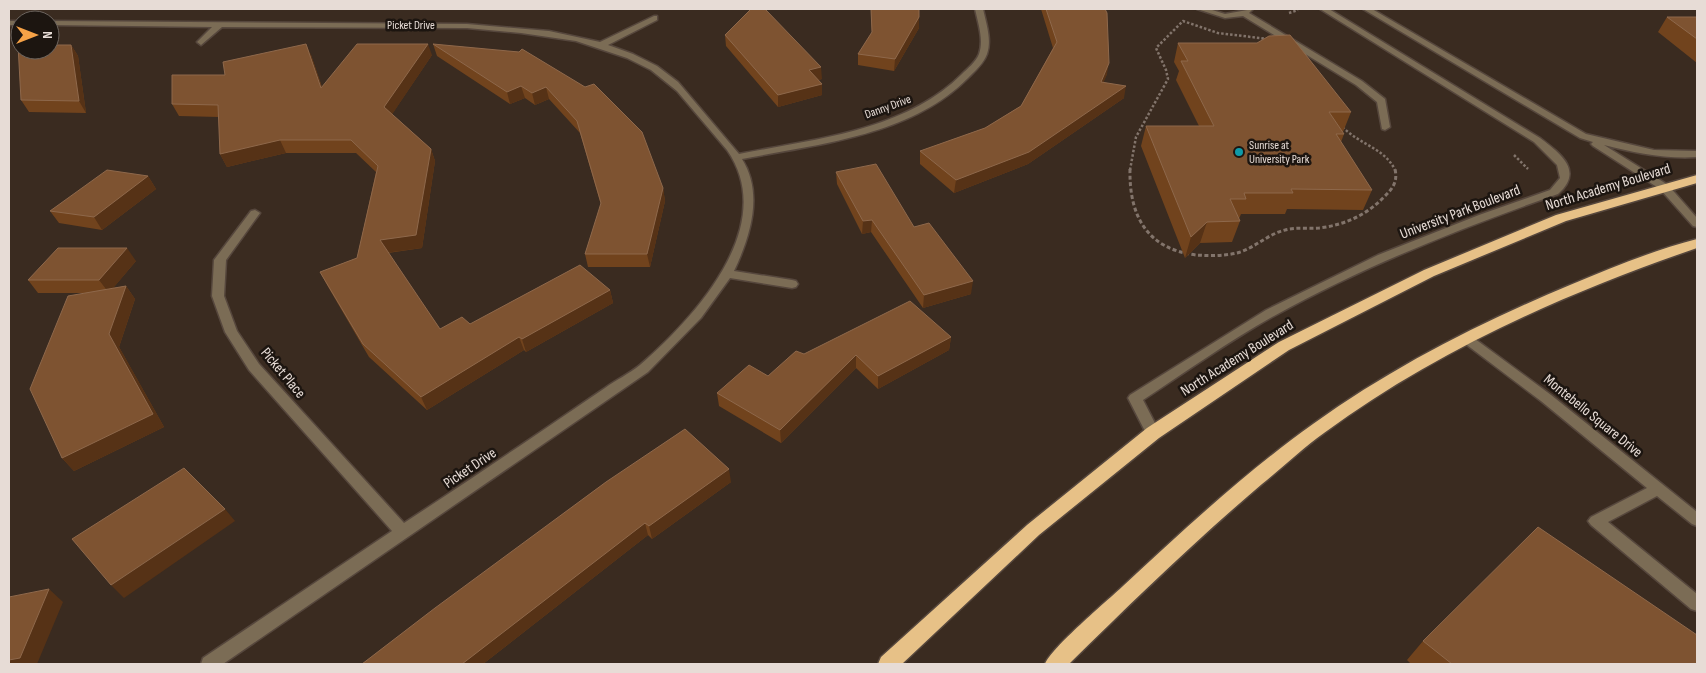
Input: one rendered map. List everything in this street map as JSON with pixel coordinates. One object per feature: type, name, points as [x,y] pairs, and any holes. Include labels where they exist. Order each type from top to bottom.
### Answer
[{"type":"highway","name":"North Academy Boulevard","points":[[888,664],[1033,530],[1153,433],[1284,346],[1429,273],[1561,218],[1697,179]]},
{"type":"highway","points":[[1055,664],[1222,506],[1319,428],[1408,370],[1516,313],[1643,260],[1697,242]]},
{"type":"street","name":"Danny Drive","points":[[737,157],[886,124],[920,109],[953,90],[983,55],[984,36],[979,9]]},
{"type":"street","points":[[1202,9],[1225,16],[1246,11],[1359,83],[1382,101],[1385,127]]},
{"type":"street","name":"University Park Boulevard","points":[[1153,433],[1135,398],[1270,313],[1382,258],[1483,217],[1554,192],[1561,188],[1566,179],[1560,161],[1537,140],[1324,9]]},
{"type":"street","points":[[1367,9],[1583,136],[1664,187],[1697,224]]},
{"type":"street","points":[[599,46],[654,18]]},
{"type":"street","name":"Picket Drive","points":[[60,24],[476,26],[534,31],[571,38],[628,56],[654,69],[674,83],[691,99],[737,157],[747,183],[748,211],[741,244],[726,274],[700,311],[643,370],[209,664]]},
{"type":"street","points":[[201,42],[220,24]]},
{"type":"street","points":[[1583,136],[1619,146],[1668,154],[1697,154]]},
{"type":"street","name":"Picket Place","points":[[255,214],[220,260],[218,296],[231,332],[254,366],[402,532]]},
{"type":"street","points":[[726,274],[792,284]]},
{"type":"street","name":"Montebello Square Drive","points":[[1467,340],[1546,398],[1697,520]]},
{"type":"street","points":[[1658,489],[1596,521],[1697,604]]},
{"type":"path","points":[[1183,21],[1218,33],[1247,37],[1268,39],[1310,65],[1301,71],[1310,81],[1335,98],[1337,106],[1333,114],[1343,128],[1348,133],[1378,149],[1392,165],[1397,175],[1397,182],[1366,213],[1319,228],[1280,231],[1262,244],[1238,253],[1210,256],[1162,246],[1145,228],[1140,219],[1130,188],[1133,147],[1139,129],[1168,79],[1165,65],[1156,54],[1156,48],[1183,21]]},
{"type":"building","points":[[751,9],[765,9],[821,67],[809,70],[822,84],[778,95],[725,35]]},
{"type":"building","points":[[871,9],[919,9],[919,17],[895,59],[858,54],[872,32]]},
{"type":"building","points":[[1046,9],[1105,9],[1107,13],[1109,63],[1101,82],[1126,86],[1029,152],[956,180],[920,151],[985,128],[1021,106],[1057,42]]},
{"type":"building","points":[[1667,17],[1697,17],[1697,39]]},
{"type":"building","name":"Sunrise at University Park","points":[[1290,35],[1351,112],[1329,112],[1344,134],[1336,134],[1372,190],[1291,189],[1293,193],[1244,193],[1246,199],[1230,199],[1240,221],[1207,222],[1191,237],[1146,126],[1214,126],[1181,61],[1188,61],[1178,43],[1257,43],[1269,36]]},
{"type":"building","points":[[306,44],[321,88],[357,44],[428,44],[384,107],[431,149],[416,235],[380,240],[440,329],[462,317],[470,324],[580,265],[610,290],[522,339],[519,337],[421,397],[363,344],[320,272],[357,258],[378,166],[351,140],[280,140],[220,154],[218,105],[172,104],[172,75],[225,75],[223,62]]},
{"type":"building","points":[[433,44],[519,52],[522,49],[585,87],[594,84],[642,132],[663,188],[647,254],[585,254],[601,203],[577,121],[546,87],[532,93],[521,86],[507,92]]},
{"type":"building","points":[[60,45],[71,45],[79,101],[21,100],[19,60],[60,60]]},
{"type":"building","points":[[876,164],[914,227],[929,223],[973,281],[924,295],[872,220],[863,221],[836,172]]},
{"type":"building","points":[[107,170],[148,176],[94,217],[50,211]]},
{"type":"building","points":[[58,248],[127,248],[99,280],[28,280]]},
{"type":"building","points":[[126,286],[109,334],[153,414],[62,458],[30,389],[68,296]]},
{"type":"building","points":[[910,301],[951,337],[878,376],[856,355],[780,430],[717,393],[749,365],[768,376],[796,351],[804,354]]},
{"type":"building","points":[[685,429],[729,469],[649,526],[645,523],[462,664],[362,664],[606,482]]},
{"type":"building","points":[[184,468],[225,509],[111,585],[72,539]]},
{"type":"building","points":[[1538,527],[1697,635],[1697,664],[1452,664],[1423,641]]},
{"type":"building","points":[[49,589],[20,658],[9,660],[9,597]]},
{"type":"place","name":"Sunrise at University Park","points":[[1239,152]]}]
